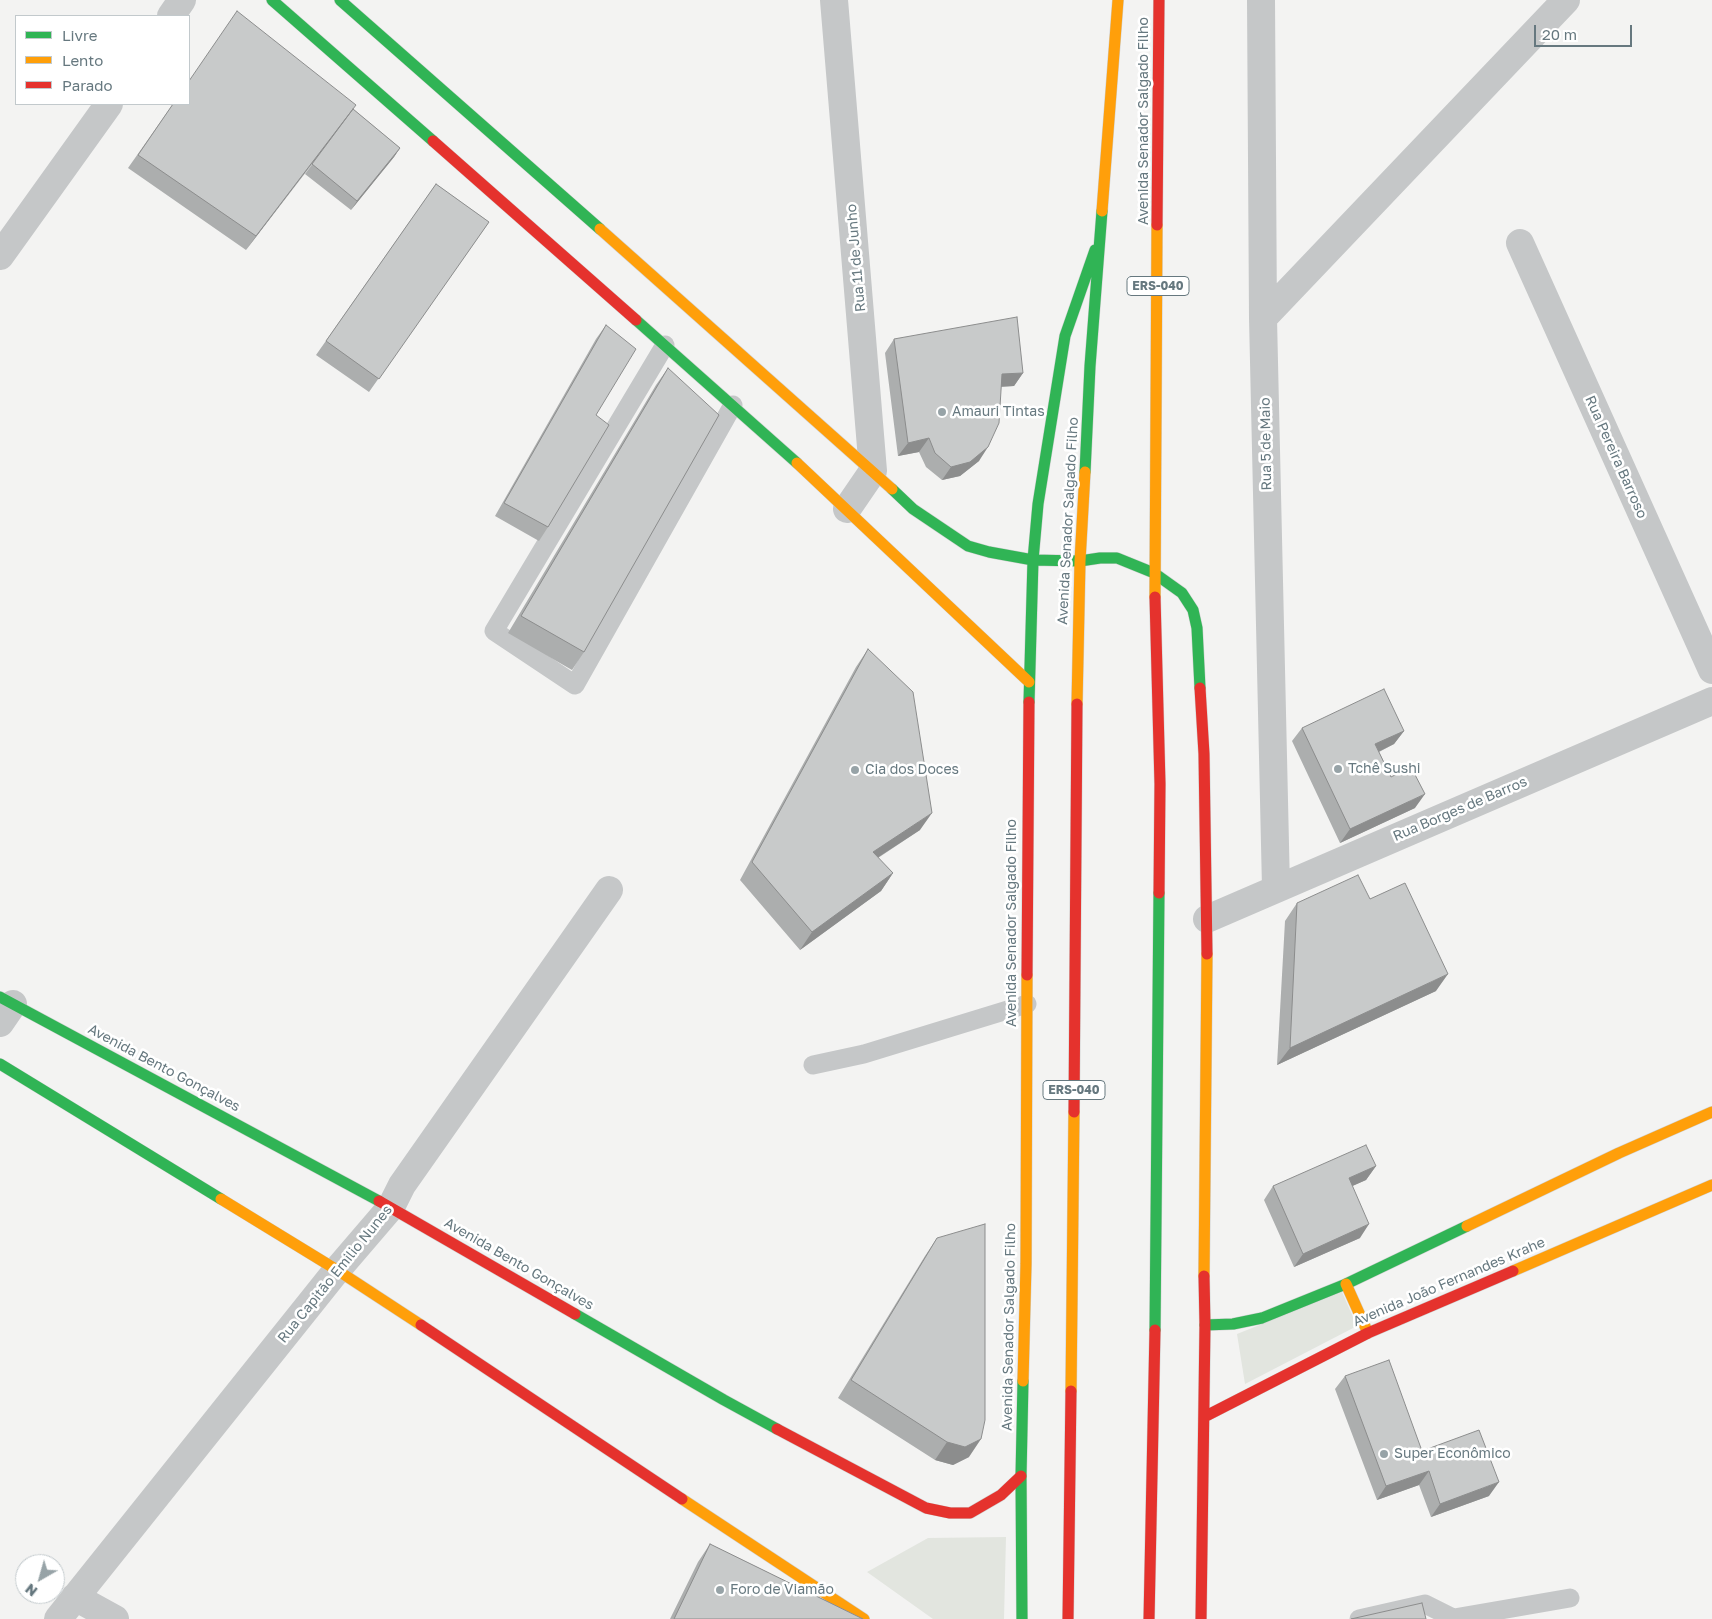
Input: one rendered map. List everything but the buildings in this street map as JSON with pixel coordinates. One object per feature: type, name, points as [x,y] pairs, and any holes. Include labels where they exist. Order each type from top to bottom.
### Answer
[{"type":"main road","points":[[272,0],[733,406],[847,509],[1029,682]]},
{"type":"main road","name":"Avenida Senador Salgado Filho","points":[[1068,1619],[1073,1260],[1076,745],[1080,561],[1090,366],[1118,0]]},
{"type":"main road","name":"Avenida Senador Salgado Filho","points":[[1149,1619],[1157,1270],[1160,784],[1154,573],[1158,356],[1159,0]]},
{"type":"main road","points":[[350,3],[873,471],[913,509],[968,546],[989,552],[1033,560],[1080,561],[1117,558],[1154,573],[1182,593],[1192,610],[1197,628],[1204,754],[1207,919],[1201,1619]]},
{"type":"main road","name":"Avenida Senador Salgado Filho","points":[[1022,1619],[1021,1476],[1026,1264],[1029,682],[1033,560],[1038,504],[1065,336],[1100,235]]},
{"type":"main road","name":"Avenida Bento Gonçalves","points":[[4,1008],[391,1207],[724,1400],[926,1508],[950,1513],[970,1513],[1001,1495],[1021,1476]]},
{"type":"main road","points":[[0,1064],[337,1270],[864,1619]]},
{"type":"main road","points":[[1205,1325],[1233,1324],[1262,1318],[1346,1284],[1619,1153],[1712,1112]]},
{"type":"main road","name":"Avenida João Fernandes Krahe","points":[[1204,1418],[1239,1398],[1368,1333],[1712,1185]]},
{"type":"main road","points":[[1346,1284],[1368,1333]]},
{"type":"street","points":[[172,15],[182,0]]},
{"type":"street","name":"Rua 11 de Junho","points":[[834,0],[873,471]]},
{"type":"street","name":"Rua 5 de Maio","points":[[1261,0],[1263,318],[1276,888]]},
{"type":"street","points":[[1263,318],[1566,0]]},
{"type":"street","points":[[0,256],[108,105]]},
{"type":"street","name":"Rua Pereira Barroso","points":[[1520,243],[1712,670]]},
{"type":"street","points":[[847,509],[873,471]]},
{"type":"street","name":"Rua Borges de Barros","points":[[1207,919],[1712,701]]},
{"type":"street","name":"Rua Capitão Emilio Nunes","points":[[58,1619],[337,1270],[391,1207],[402,1185],[609,890]]},
{"type":"street","points":[[75,1597],[114,1619]]},
{"type":"lane","points":[[665,345],[494,631],[575,685],[733,406]]},
{"type":"lane","points":[[813,1065],[864,1054],[1027,1004]]},
{"type":"lane","points":[[1359,1619],[1425,1604],[1454,1619],[1570,1598]]},
{"type":"shaded area","points":[[1342,1292],[1357,1326],[1245,1384],[1237,1334]]},
{"type":"shaded area","points":[[1006,1537],[1004,1619],[933,1619],[867,1572],[928,1538]]},
{"type":"traffic: fast","points":[[272,0],[433,141]]},
{"type":"traffic: fast","points":[[340,0],[600,229]]},
{"type":"traffic: fast","points":[[1085,472],[1090,366],[1102,211]]},
{"type":"traffic: fast","points":[[1029,702],[1033,560],[1038,504],[1065,336],[1095,250]]},
{"type":"traffic: fast","points":[[636,320],[797,463]]},
{"type":"traffic: fast","points":[[892,489],[913,509],[968,546],[1033,560],[1080,561],[1117,558],[1154,573],[1182,593],[1193,610],[1197,628],[1200,688]]},
{"type":"traffic: fast","points":[[1155,1330],[1159,893]]},
{"type":"traffic: fast","points":[[0,997],[379,1201]]},
{"type":"traffic: fast","points":[[0,1064],[221,1199]]},
{"type":"traffic: fast","points":[[1205,1325],[1233,1324],[1262,1318],[1346,1284],[1467,1226]]},
{"type":"traffic: fast","points":[[575,1314],[777,1429]]},
{"type":"traffic: fast","points":[[1022,1619],[1021,1476],[1023,1381]]},
{"type":"traffic: slow","points":[[1102,211],[1118,0]]},
{"type":"traffic: slow","points":[[1155,597],[1157,225]]},
{"type":"traffic: slow","points":[[600,229],[892,489]]},
{"type":"traffic: slow","points":[[797,463],[1029,682]]},
{"type":"traffic: slow","points":[[1077,704],[1080,561],[1085,472]]},
{"type":"traffic: slow","points":[[1204,1276],[1207,954]]},
{"type":"traffic: slow","points":[[1023,1381],[1026,1264],[1027,975]]},
{"type":"traffic: slow","points":[[1071,1391],[1074,1112]]},
{"type":"traffic: slow","points":[[1467,1226],[1619,1153],[1712,1112]]},
{"type":"traffic: slow","points":[[1513,1271],[1712,1185]]},
{"type":"traffic: slow","points":[[221,1199],[337,1270],[421,1325]]},
{"type":"traffic: slow","points":[[1346,1284],[1368,1333]]},
{"type":"traffic: slow","points":[[682,1499],[864,1619]]},
{"type":"traffic: jam","points":[[1157,225],[1159,0]]},
{"type":"traffic: jam","points":[[433,141],[636,320]]},
{"type":"traffic: jam","points":[[1155,597],[1160,784],[1159,893]]},
{"type":"traffic: jam","points":[[1200,688],[1204,754],[1207,954]]},
{"type":"traffic: jam","points":[[1027,975],[1029,702]]},
{"type":"traffic: jam","points":[[1074,1112],[1077,704]]},
{"type":"traffic: jam","points":[[379,1201],[575,1314]]},
{"type":"traffic: jam","points":[[1204,1417],[1368,1333],[1513,1271]]},
{"type":"traffic: jam","points":[[1201,1619],[1204,1276]]},
{"type":"traffic: jam","points":[[421,1325],[682,1499]]},
{"type":"traffic: jam","points":[[1149,1619],[1155,1330]]},
{"type":"traffic: jam","points":[[1068,1619],[1071,1391]]},
{"type":"traffic: jam","points":[[777,1429],[926,1508],[950,1513],[970,1513],[1001,1495],[1021,1476]]},
{"type":"place","name":"Amauri Tintas","points":[[942,412]]},
{"type":"place","name":"Tchê Sushi","points":[[1338,769]]},
{"type":"place","name":"Cia dos Doces","points":[[855,770]]},
{"type":"place","name":"Super Econômico","points":[[1384,1454]]},
{"type":"place","name":"Foro de Viamão","points":[[720,1590]]}]
